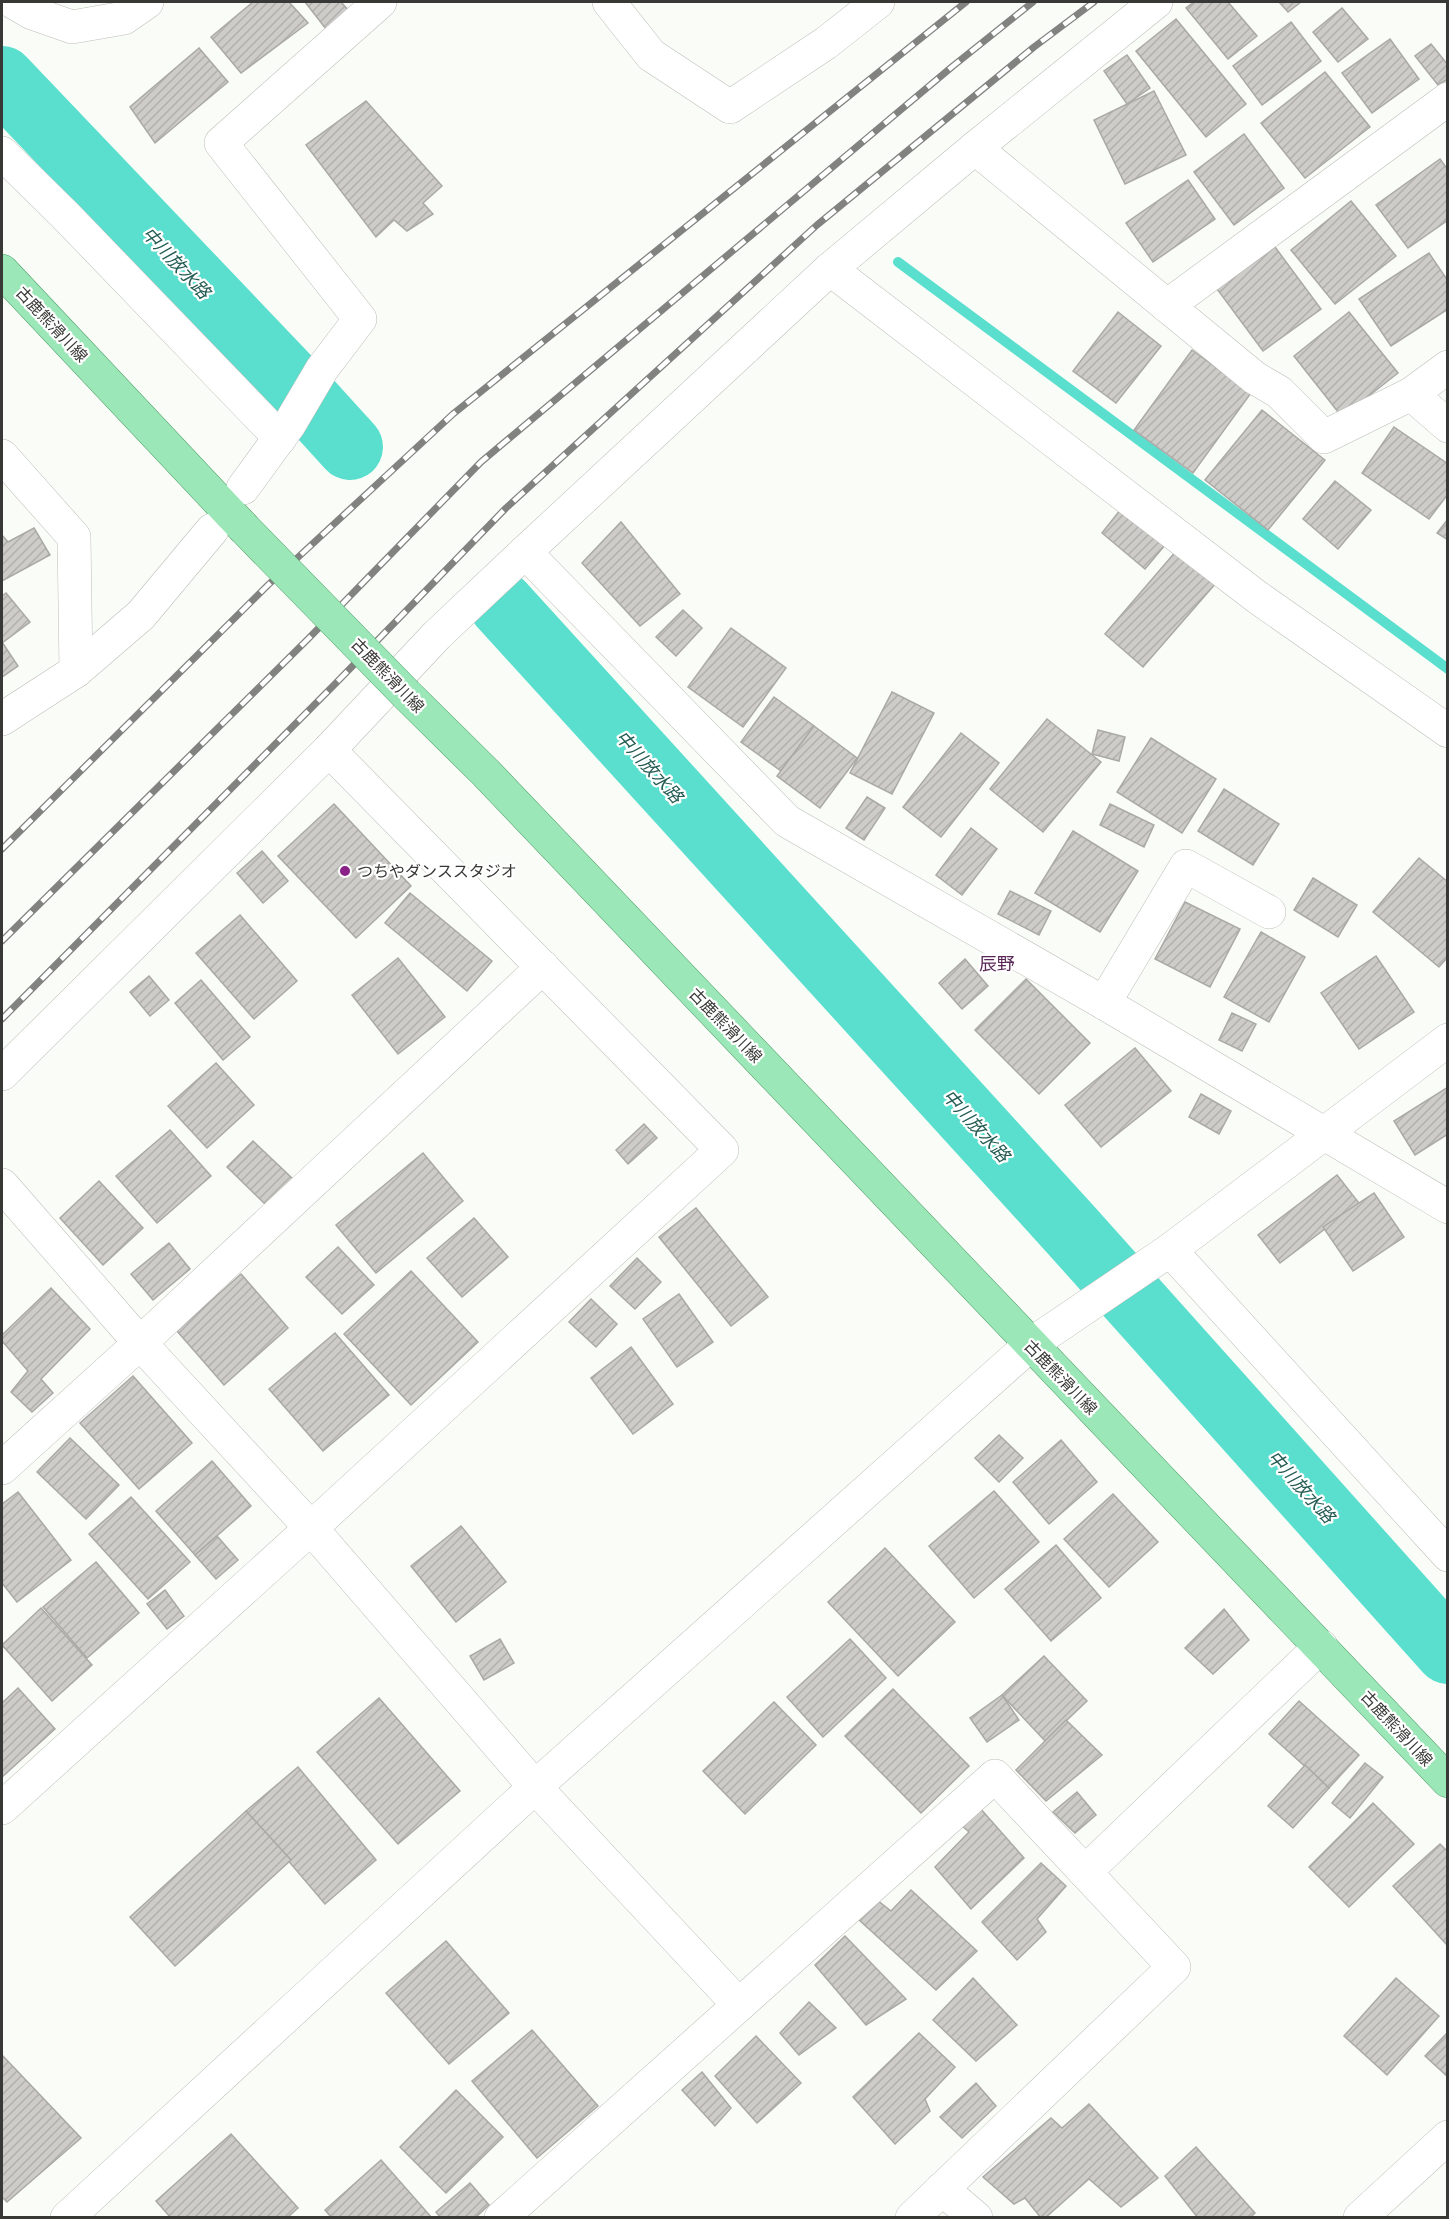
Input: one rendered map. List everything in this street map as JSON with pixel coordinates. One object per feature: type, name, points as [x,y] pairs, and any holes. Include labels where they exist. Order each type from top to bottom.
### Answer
[{"type":"main road","name":"古鹿熊滑川線","points":[[2,271],[228,529],[406,694],[486,773],[1448,1781]]},
{"type":"street","points":[[13,2],[32,13],[72,27],[124,18],[147,2]]},
{"type":"street","points":[[243,488],[285,431],[322,369],[360,320],[220,143],[381,2]]},
{"type":"street","points":[[609,2],[651,55],[730,107],[826,43],[878,2]]},
{"type":"street","points":[[2,1074],[329,750],[437,636],[525,552],[830,269],[1156,2]]},
{"type":"street","points":[[1167,306],[1448,99]]},
{"type":"street","points":[[975,148],[1255,378],[1279,392],[1324,437],[1411,394],[1448,367]]},
{"type":"street","points":[[2,153],[285,431]]},
{"type":"street","points":[[830,269],[1257,597],[1448,731]]},
{"type":"street","points":[[1411,394],[1448,426]]},
{"type":"street","points":[[2,456],[74,537],[76,671]]},
{"type":"street","points":[[2,719],[76,671],[141,615],[228,529]]},
{"type":"street","points":[[525,552],[787,821],[1104,1003],[1448,1207]]},
{"type":"street","points":[[2,1808],[722,1150],[329,750]]},
{"type":"street","points":[[1104,1003],[1186,866],[1269,912]]},
{"type":"street","points":[[2,1468],[140,1343],[543,967]]},
{"type":"street","points":[[67,2217],[535,1787],[1030,1345],[1170,1250],[1448,1040]]},
{"type":"street","points":[[2,1185],[140,1343],[311,1528],[535,1787],[739,2005]]},
{"type":"street","points":[[1170,1250],[1448,1555]]},
{"type":"street","points":[[1085,1872],[1321,1646]]},
{"type":"street","points":[[501,2217],[994,1776],[1174,1967],[912,2217]]},
{"type":"street","points":[[1360,2217],[1448,2137]]},
{"type":"street","points":[[942,2189],[976,2217]]},
{"type":"building","points":[[253,2],[289,2],[308,23],[241,73],[211,37]]},
{"type":"building","points":[[305,2],[341,2],[349,11],[326,29]]},
{"type":"building","points":[[1194,2],[1228,2],[1257,36],[1228,59],[1186,8]]},
{"type":"building","points":[[1279,2],[1301,2],[1288,12]]},
{"type":"building","points":[[1342,8],[1368,39],[1338,62],[1313,32]]},
{"type":"building","points":[[1176,19],[1246,104],[1206,137],[1136,51]]},
{"type":"building","points":[[1291,22],[1321,61],[1262,105],[1233,66]]},
{"type":"building","points":[[1390,39],[1419,79],[1372,113],[1342,73]]},
{"type":"building","points":[[1431,44],[1448,65],[1448,79],[1438,85],[1415,56]]},
{"type":"building","points":[[199,48],[228,82],[155,143],[130,107]]},
{"type":"building","points":[[1127,55],[1150,88],[1127,104],[1104,71]]},
{"type":"building","points":[[1325,72],[1370,127],[1305,178],[1261,123]]},
{"type":"building","points":[[1154,91],[1186,155],[1125,184],[1094,120]]},
{"type":"building","points":[[366,101],[442,186],[423,203],[433,214],[407,231],[394,220],[376,237],[306,145]]},
{"type":"building","points":[[1244,134],[1284,188],[1234,225],[1194,172]]},
{"type":"building","points":[[1440,159],[1448,170],[1448,220],[1408,248],[1376,205]]},
{"type":"building","points":[[1188,180],[1215,219],[1153,262],[1126,223]]},
{"type":"building","points":[[1351,201],[1396,256],[1335,304],[1291,250]]},
{"type":"building","points":[[1275,247],[1321,309],[1263,351],[1217,289]]},
{"type":"building","points":[[1429,253],[1448,281],[1448,309],[1391,346],[1359,299]]},
{"type":"building","points":[[1118,312],[1161,346],[1116,403],[1073,371]]},
{"type":"building","points":[[1349,312],[1398,373],[1342,417],[1294,356]]},
{"type":"building","points":[[1192,350],[1251,393],[1193,473],[1134,430]]},
{"type":"building","points":[[1262,410],[1325,460],[1268,530],[1205,480]]},
{"type":"building","points":[[1394,427],[1448,464],[1448,494],[1429,519],[1362,473]]},
{"type":"building","points":[[1335,481],[1371,510],[1338,549],[1303,519]]},
{"type":"building","points":[[1121,509],[1165,545],[1145,569],[1102,533]]},
{"type":"building","points":[[1448,519],[1448,540],[1437,533]]},
{"type":"building","points":[[621,522],[680,594],[640,626],[582,563]]},
{"type":"building","points":[[34,528],[50,555],[2,581],[2,535],[8,542]]},
{"type":"building","points":[[1177,550],[1216,583],[1143,667],[1105,634]]},
{"type":"building","points":[[6,593],[30,622],[2,643],[2,596]]},
{"type":"building","points":[[683,610],[702,628],[676,656],[656,637]]},
{"type":"building","points":[[731,628],[786,668],[743,727],[688,687]]},
{"type":"building","points":[[2,642],[18,666],[2,677]]},
{"type":"building","points":[[892,692],[934,713],[892,794],[850,773]]},
{"type":"building","points":[[774,697],[814,726],[781,771],[741,742]]},
{"type":"building","points":[[1047,719],[1101,762],[1043,832],[990,789]]},
{"type":"building","points":[[814,726],[857,758],[820,808],[777,776]]},
{"type":"building","points":[[1098,730],[1125,737],[1119,761],[1092,754]]},
{"type":"building","points":[[961,733],[999,763],[941,837],[903,807]]},
{"type":"building","points":[[1151,738],[1216,779],[1182,833],[1117,792]]},
{"type":"building","points":[[1224,789],[1279,824],[1253,865],[1198,831]]},
{"type":"building","points":[[867,797],[885,808],[864,840],[846,828]]},
{"type":"building","name":"つちやダンススタジオ","points":[[334,804],[411,886],[356,938],[278,856]]},
{"type":"building","points":[[1110,804],[1154,825],[1144,847],[1100,825]]},
{"type":"building","points":[[971,828],[997,849],[962,895],[936,875]]},
{"type":"building","points":[[1073,831],[1138,871],[1100,932],[1035,893]]},
{"type":"building","points":[[262,851],[288,881],[263,903],[237,873]]},
{"type":"building","points":[[1419,858],[1448,882],[1448,957],[1439,967],[1373,912]]},
{"type":"building","points":[[1313,878],[1357,905],[1338,937],[1294,910]]},
{"type":"building","points":[[1010,891],[1051,911],[1039,935],[998,914]]},
{"type":"building","points":[[410,893],[492,961],[467,991],[385,923]]},
{"type":"building","points":[[1185,902],[1240,929],[1210,987],[1155,959]]},
{"type":"building","points":[[240,915],[297,981],[254,1019],[196,953]]},
{"type":"building","points":[[1261,932],[1305,957],[1269,1022],[1224,997]]},
{"type":"building","points":[[1376,956],[1414,1012],[1359,1049],[1321,993]]},
{"type":"building","points":[[398,958],[445,1017],[398,1054],[352,995]]},
{"type":"building","points":[[965,959],[988,986],[962,1009],[939,983]]},
{"type":"building","points":[[149,976],[169,1000],[150,1016],[130,992]]},
{"type":"building","points":[[1026,979],[1090,1043],[1039,1094],[975,1030]]},
{"type":"building","points":[[201,980],[250,1037],[223,1060],[175,1003]]},
{"type":"building","points":[[1232,1013],[1256,1024],[1242,1051],[1219,1040]]},
{"type":"building","points":[[1135,1048],[1171,1091],[1101,1147],[1065,1105]]},
{"type":"building","points":[[216,1063],[254,1105],[207,1148],[168,1106]]},
{"type":"building","points":[[1448,1087],[1448,1134],[1415,1155],[1394,1121]]},
{"type":"building","points":[[1201,1094],[1231,1111],[1219,1134],[1189,1117]]},
{"type":"building","points":[[644,1124],[657,1138],[628,1164],[616,1150]]},
{"type":"building","points":[[170,1130],[211,1176],[157,1223],[116,1176]]},
{"type":"building","points":[[253,1141],[293,1179],[267,1206],[227,1167]]},
{"type":"building","points":[[423,1153],[463,1201],[376,1273],[336,1225]]},
{"type":"building","points":[[1337,1175],[1359,1203],[1280,1263],[1258,1235]]},
{"type":"building","points":[[99,1181],[143,1228],[103,1265],[60,1218]]},
{"type":"building","points":[[1374,1193],[1404,1237],[1353,1271],[1323,1227]]},
{"type":"building","points":[[696,1208],[768,1297],[731,1326],[659,1237]]},
{"type":"building","points":[[474,1218],[508,1257],[462,1297],[427,1258]]},
{"type":"building","points":[[169,1243],[190,1269],[153,1300],[131,1274]]},
{"type":"building","points":[[338,1247],[374,1285],[342,1314],[306,1277]]},
{"type":"building","points":[[637,1258],[661,1282],[635,1309],[610,1286]]},
{"type":"building","points":[[411,1271],[478,1342],[411,1405],[344,1334]]},
{"type":"building","points":[[241,1274],[288,1328],[224,1385],[177,1331]]},
{"type":"building","points":[[51,1288],[90,1329],[41,1379],[53,1393],[32,1412],[11,1392],[28,1371],[2,1341],[2,1335]]},
{"type":"building","points":[[679,1294],[713,1342],[677,1367],[643,1319]]},
{"type":"building","points":[[591,1299],[617,1324],[596,1347],[569,1322]]},
{"type":"building","points":[[335,1333],[389,1395],[323,1451],[269,1389]]},
{"type":"building","points":[[631,1347],[673,1404],[633,1434],[591,1378]]},
{"type":"building","points":[[133,1376],[192,1443],[139,1489],[80,1423]]},
{"type":"building","points":[[999,1435],[1023,1458],[999,1482],[975,1458]]},
{"type":"building","points":[[70,1438],[119,1485],[86,1519],[37,1472]]},
{"type":"building","points":[[1061,1440],[1097,1482],[1049,1524],[1013,1482]]},
{"type":"building","points":[[212,1461],[251,1506],[195,1555],[156,1511]]},
{"type":"building","points":[[994,1491],[1039,1542],[974,1598],[929,1546]]},
{"type":"building","points":[[18,1492],[71,1560],[17,1602],[2,1583],[2,1504]]},
{"type":"building","points":[[1113,1494],[1158,1542],[1109,1587],[1064,1539]]},
{"type":"building","points":[[131,1497],[190,1562],[148,1599],[89,1534]]},
{"type":"building","points":[[461,1526],[506,1582],[456,1622],[411,1566]]},
{"type":"building","points":[[217,1536],[238,1560],[216,1579],[195,1555]]},
{"type":"building","points":[[1056,1545],[1101,1598],[1051,1641],[1005,1589]]},
{"type":"building","points":[[885,1548],[955,1622],[898,1676],[828,1602]]},
{"type":"building","points":[[96,1562],[139,1613],[87,1658],[43,1607]]},
{"type":"building","points":[[165,1590],[184,1616],[167,1629],[147,1604]]},
{"type":"building","points":[[41,1608],[92,1665],[52,1701],[2,1645]]},
{"type":"building","points":[[1224,1609],[1249,1640],[1213,1674],[1185,1648]]},
{"type":"building","points":[[500,1639],[514,1663],[484,1680],[470,1656]]},
{"type":"building","points":[[850,1639],[886,1678],[823,1737],[787,1697]]},
{"type":"building","points":[[1044,1656],[1087,1701],[1045,1741],[1002,1695]]},
{"type":"building","points":[[18,1688],[55,1729],[2,1777],[2,1703]]},
{"type":"building","points":[[893,1689],[969,1766],[921,1813],[845,1736]]},
{"type":"building","points":[[1002,1695],[1019,1720],[987,1742],[970,1718]]},
{"type":"building","points":[[379,1698],[460,1791],[398,1844],[317,1752]]},
{"type":"building","points":[[1299,1701],[1359,1755],[1329,1788],[1269,1734]]},
{"type":"building","points":[[774,1702],[816,1745],[745,1814],[703,1771]]},
{"type":"building","points":[[1066,1720],[1102,1755],[1046,1801],[1016,1770]]},
{"type":"building","points":[[1365,1763],[1383,1777],[1350,1818],[1332,1803]]},
{"type":"building","points":[[1305,1765],[1329,1788],[1293,1828],[1268,1806]]},
{"type":"building","points":[[298,1767],[376,1860],[325,1904],[246,1811]]},
{"type":"building","points":[[1077,1792],[1096,1815],[1075,1833],[1053,1812]]},
{"type":"building","points":[[1373,1803],[1414,1844],[1349,1907],[1309,1867]]},
{"type":"building","points":[[979,1807],[1024,1858],[971,1909],[935,1867],[969,1832],[959,1823]]},
{"type":"building","points":[[246,1811],[291,1860],[175,1966],[130,1917]]},
{"type":"building","points":[[1440,1844],[1448,1852],[1448,1946],[1393,1886]]},
{"type":"building","points":[[1041,1863],[1066,1886],[1037,1919],[1046,1932],[1017,1960],[982,1922]]},
{"type":"building","points":[[911,1890],[977,1951],[936,1990],[858,1919],[877,1900],[891,1911]]},
{"type":"building","points":[[845,1936],[906,1999],[866,2025],[815,1965]]},
{"type":"building","points":[[446,1941],[509,2013],[449,2064],[386,1993]]},
{"type":"building","points":[[973,1978],[1017,2025],[976,2061],[933,2020]]},
{"type":"building","points":[[1396,1978],[1439,2016],[1387,2075],[1344,2036]]},
{"type":"building","points":[[809,2002],[836,2028],[799,2055],[780,2033]]},
{"type":"building","points":[[532,2030],[598,2106],[537,2158],[472,2081]]},
{"type":"building","points":[[1448,2032],[1448,2077],[1425,2056]]},
{"type":"building","points":[[919,2033],[955,2067],[925,2099],[930,2111],[895,2144],[853,2097]]},
{"type":"building","points":[[756,2036],[801,2083],[757,2123],[715,2076]]},
{"type":"building","points":[[2,2055],[81,2138],[7,2202],[2,2197]]},
{"type":"building","points":[[702,2072],[731,2108],[715,2126],[682,2090]]},
{"type":"building","points":[[976,2083],[996,2106],[962,2138],[940,2117]]},
{"type":"building","points":[[456,2090],[503,2137],[446,2193],[400,2147]]},
{"type":"building","points":[[1089,2104],[1158,2178],[1121,2207],[1089,2179],[1045,2218],[1041,2218],[1025,2198],[1014,2204],[983,2177],[1051,2118],[1062,2128]]},
{"type":"building","points":[[231,2134],[298,2208],[287,2218],[171,2218],[156,2201]]},
{"type":"building","points":[[1196,2147],[1255,2213],[1250,2218],[1198,2218],[1165,2176]]},
{"type":"building","points":[[381,2160],[432,2218],[332,2218],[325,2210]]},
{"type":"building","points":[[470,2183],[489,2205],[475,2218],[441,2218],[436,2212]]},
{"type":"waterway","name":"中川放水路","points":[[2,79],[350,447]]},
{"type":"waterway","points":[[898,262],[1448,669]]},
{"type":"waterway","name":"中川放水路","points":[[501,604],[1071,1230],[1448,1651]]},
{"type":"railway","points":[[2,849],[268,585],[453,414],[966,2]]},
{"type":"railway","points":[[2,941],[308,639],[481,462],[953,66],[1033,2]]},
{"type":"railway","points":[[2,1019],[336,683],[506,508],[817,225],[1034,47],[1094,2]]},
{"type":"place","name":"つちやダンススタジオ","points":[[345,871]]},
{"type":"district","name":"辰野","points":[[997,964]]}]
